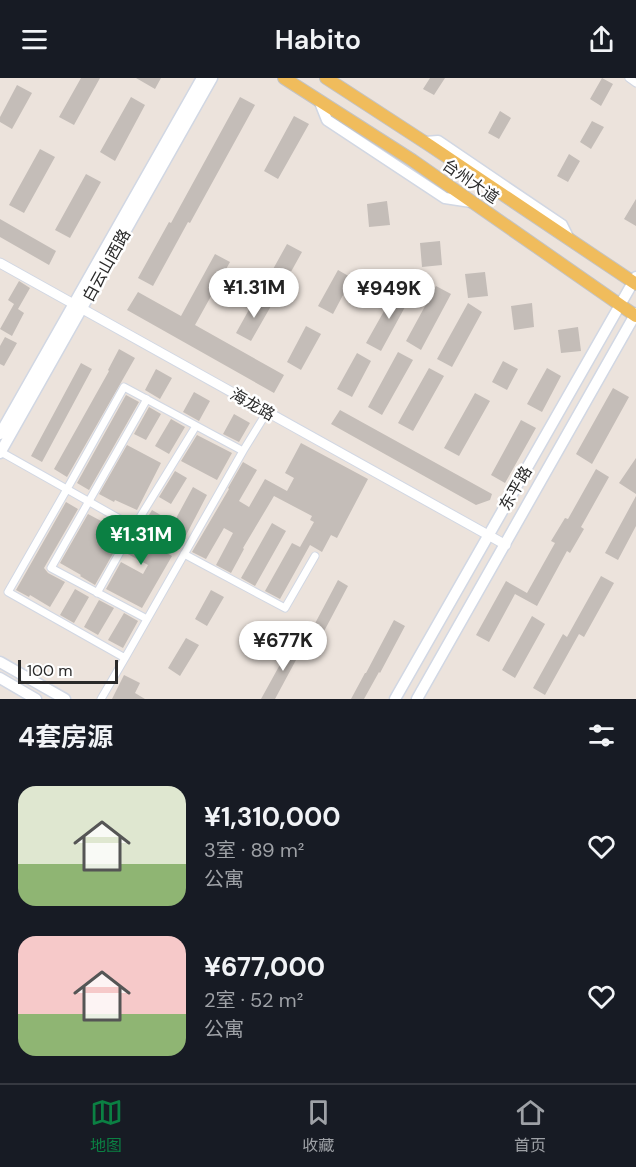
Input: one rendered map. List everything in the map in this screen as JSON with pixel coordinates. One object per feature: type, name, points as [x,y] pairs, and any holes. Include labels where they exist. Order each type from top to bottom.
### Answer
[{"type":"main road","name":"白云山西路","points":[[0,452],[202,78]]},
{"type":"main road","name":"白云山西路","points":[[0,434],[212,78]]},
{"type":"main road","name":"台州大道","points":[[284,78],[412,160],[636,315]]},
{"type":"main road","name":"台州大道","points":[[326,78],[635,281]]},
{"type":"main road","name":"东平路","points":[[395,699],[635,281]]},
{"type":"main road","name":"东平路","points":[[417,699],[636,315]]},
{"type":"main road","points":[[0,662],[65,699]]},
{"type":"main road","points":[[0,678],[36,699]]},
{"type":"street","points":[[629,78],[636,82]]},
{"type":"street","name":"海龙路","points":[[0,263],[506,545]]},
{"type":"street","points":[[125,658],[8,592],[124,387],[243,451]]},
{"type":"street","points":[[147,399],[51,568],[147,619]]},
{"type":"street","points":[[101,699],[267,412]]},
{"type":"street","points":[[97,594],[134,527],[196,426]]},
{"type":"street","points":[[0,452],[134,527]]},
{"type":"street","points":[[184,554],[285,608],[315,556]]},
{"type":"building","points":[[81,78],[100,78],[74,125],[59,117]]},
{"type":"building","points":[[136,78],[161,78],[155,89]]},
{"type":"building","points":[[430,78],[445,78],[434,95],[423,89]]},
{"type":"building","points":[[602,78],[613,84],[601,106],[590,99]]},
{"type":"building","points":[[17,85],[32,93],[12,129],[0,122],[0,117]]},
{"type":"building","points":[[131,97],[145,105],[115,161],[100,152]]},
{"type":"building","points":[[240,97],[255,105],[153,286],[138,278]]},
{"type":"building","points":[[500,111],[511,118],[499,139],[488,133]]},
{"type":"building","points":[[294,116],[309,124],[278,179],[264,171]]},
{"type":"building","points":[[592,121],[604,127],[591,149],[580,142]]},
{"type":"building","points":[[40,149],[55,157],[24,213],[9,205]]},
{"type":"building","points":[[569,154],[580,161],[568,182],[557,176]]},
{"type":"building","points":[[86,174],[101,182],[70,238],[55,230]]},
{"type":"building","points":[[636,199],[636,226],[624,219]]},
{"type":"building","points":[[387,201],[390,225],[369,227],[367,204]]},
{"type":"building","points":[[0,219],[56,251],[49,265],[0,237]]},
{"type":"building","points":[[440,241],[442,265],[422,267],[420,243]]},
{"type":"building","points":[[287,244],[302,252],[282,288],[267,280]]},
{"type":"building","points":[[215,254],[230,262],[195,325],[284,375],[274,393],[127,310],[138,292],[181,316]]},
{"type":"building","points":[[338,270],[352,278],[333,314],[318,306]]},
{"type":"building","points":[[485,272],[488,296],[468,298],[465,274]]},
{"type":"building","points":[[19,281],[30,288],[18,309],[24,313],[12,336],[0,329],[14,304],[8,300]]},
{"type":"building","points":[[436,286],[451,294],[421,350],[406,341]]},
{"type":"building","points":[[397,288],[411,296],[381,351],[366,343]]},
{"type":"building","points":[[256,297],[271,306],[251,341],[236,333]]},
{"type":"building","points":[[468,303],[482,312],[452,367],[437,359]]},
{"type":"building","points":[[532,303],[534,327],[514,330],[511,306]]},
{"type":"building","points":[[306,326],[321,334],[301,370],[287,362]]},
{"type":"building","points":[[578,327],[581,351],[561,353],[558,330]]},
{"type":"building","points":[[5,337],[17,343],[4,366],[0,364],[0,346]]},
{"type":"building","points":[[119,349],[135,358],[67,477],[54,469]]},
{"type":"building","points":[[398,352],[413,360],[382,415],[368,407]]},
{"type":"building","points":[[357,353],[371,361],[352,397],[337,389]]},
{"type":"building","points":[[503,361],[518,369],[507,390],[492,382]]},
{"type":"building","points":[[81,363],[92,369],[42,462],[31,456]]},
{"type":"building","points":[[429,368],[444,376],[413,431],[398,423]]},
{"type":"building","points":[[547,368],[561,376],[542,412],[527,404]]},
{"type":"building","points":[[156,369],[172,378],[160,399],[145,390]]},
{"type":"building","points":[[613,388],[629,397],[592,464],[576,454]]},
{"type":"building","points":[[194,392],[210,401],[199,421],[183,412]]},
{"type":"building","points":[[475,393],[490,401],[459,456],[444,448]]},
{"type":"building","points":[[126,395],[139,402],[89,490],[77,483]]},
{"type":"building","points":[[149,407],[161,414],[146,440],[134,434]]},
{"type":"building","points":[[340,410],[492,494],[490,500],[476,505],[331,424]]},
{"type":"building","points":[[234,414],[250,423],[239,442],[223,434]]},
{"type":"building","points":[[171,419],[185,427],[169,454],[155,446]]},
{"type":"building","points":[[521,420],[536,428],[505,483],[491,475]]},
{"type":"building","points":[[197,435],[232,453],[217,480],[181,461]]},
{"type":"building","points":[[301,443],[368,479],[337,538],[331,535],[322,552],[310,545],[280,599],[265,591],[292,543],[300,547],[314,522],[310,520],[312,516],[274,496],[231,573],[216,565],[233,533],[224,528],[206,559],[192,552],[243,462],[257,470],[239,501],[249,507],[265,479],[287,491],[294,478],[285,473]]},
{"type":"building","points":[[127,445],[161,463],[137,510],[99,494]]},
{"type":"building","points":[[636,458],[636,494],[619,483]]},
{"type":"building","points":[[596,469],[609,477],[581,527],[584,529],[570,553],[567,551],[537,606],[515,594],[489,642],[476,635],[506,581],[527,593],[555,543],[551,541],[565,518],[568,519]]},
{"type":"building","points":[[175,471],[187,478],[171,504],[159,497]]},
{"type":"building","points":[[193,487],[207,495],[182,543],[167,535]]},
{"type":"building","points":[[636,496],[636,526],[618,560],[605,553]]},
{"type":"building","points":[[66,502],[78,509],[44,568],[48,573],[65,582],[50,607],[16,590]]},
{"type":"building","points":[[152,510],[164,517],[149,543],[172,556],[142,608],[106,589],[121,562],[143,574],[148,565],[126,553]]},
{"type":"building","points":[[88,514],[123,536],[95,585],[60,563]]},
{"type":"building","points":[[272,523],[286,531],[255,586],[241,578]]},
{"type":"building","points":[[601,576],[614,583],[584,637],[579,634],[545,695],[533,688],[563,634],[567,637]]},
{"type":"building","points":[[338,580],[348,586],[321,637],[311,631]]},
{"type":"building","points":[[75,589],[89,597],[74,623],[60,615]]},
{"type":"building","points":[[211,590],[224,597],[207,626],[195,619]]},
{"type":"building","points":[[99,600],[114,608],[98,635],[84,627]]},
{"type":"building","points":[[124,613],[138,621],[123,648],[108,640]]},
{"type":"building","points":[[532,616],[545,624],[515,678],[502,670]]},
{"type":"building","points":[[394,620],[405,626],[380,673],[364,699],[351,699],[366,673]]},
{"type":"building","points":[[186,638],[199,645],[180,676],[168,668]]},
{"type":"building","points":[[293,641],[303,647],[275,699],[261,699]]},
{"type":"building","points":[[124,675],[140,683],[135,693],[145,699],[112,699]]}]
